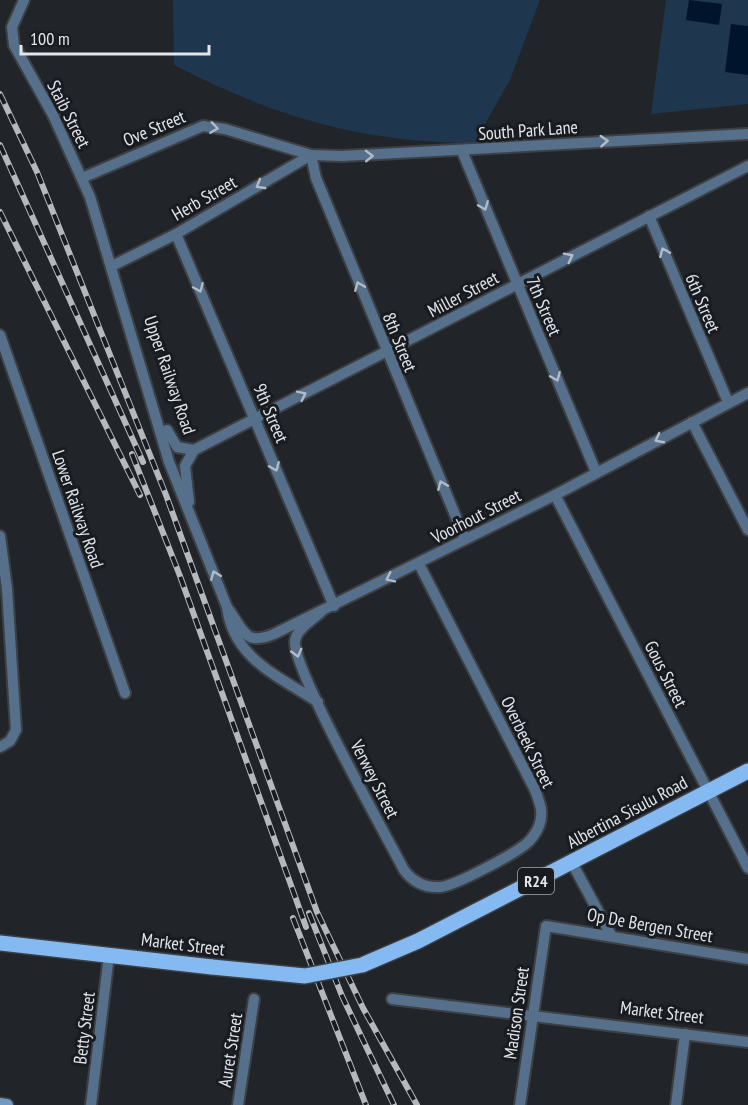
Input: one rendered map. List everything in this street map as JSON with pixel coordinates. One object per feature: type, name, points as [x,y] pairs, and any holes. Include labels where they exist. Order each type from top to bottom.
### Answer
[{"type":"main road","name":"Albertina Sisulu Road","points":[[362,965],[418,941],[748,771]]},
{"type":"main road","name":"Market Street","points":[[0,943],[305,976],[362,965]]},
{"type":"main road","points":[[0,1104],[7,1105]]},
{"type":"street","name":"Staib Street","points":[[24,0],[12,27],[14,45],[48,106],[82,178]]},
{"type":"street","name":"Ove Street","points":[[82,178],[203,126],[225,129],[311,155]]},
{"type":"street","name":"South Park Lane","points":[[311,155],[373,156],[462,152],[748,134]]},
{"type":"street","name":"7th Street","points":[[462,152],[596,472]]},
{"type":"street","name":"Herb Street","points":[[113,270],[311,155]]},
{"type":"street","name":"8th Street","points":[[311,155],[316,178],[465,539]]},
{"type":"street","name":"Miller Street","points":[[194,450],[748,166]]},
{"type":"street","name":"Upper Railway Road","points":[[82,178],[113,270],[169,462],[183,502],[190,510]]},
{"type":"street","name":"6th Street","points":[[649,216],[728,402]]},
{"type":"street","name":"9th Street","points":[[176,234],[334,606]]},
{"type":"street","name":"Upper Railway Road","points":[[113,270],[124,286],[170,440],[182,450],[194,450]]},
{"type":"street","name":"Lower Railway Road","points":[[0,335],[125,693]]},
{"type":"street","points":[[0,373],[12,370]]},
{"type":"street","name":"Voorhout Street","points":[[227,607],[247,636],[258,640],[334,606],[555,495],[748,393]]},
{"type":"street","points":[[692,422],[748,530]]},
{"type":"street","name":"Upper Railway Road","points":[[194,450],[187,460],[184,473],[190,510],[227,607],[232,632],[243,648]]},
{"type":"street","name":"Gous Street","points":[[555,495],[748,868]]},
{"type":"street","points":[[0,536],[7,589],[16,730],[10,741],[0,747]]},
{"type":"street","name":"Overbeek Street","points":[[404,870],[411,878],[426,886],[439,888],[456,883],[524,846],[536,832],[542,816],[535,790],[418,564]]},
{"type":"street","points":[[0,599],[7,589]]},
{"type":"street","name":"Verwey Street","points":[[322,611],[300,630],[294,643],[295,652],[404,870]]},
{"type":"street","name":"Verwey Street","points":[[243,648],[318,702]]},
{"type":"street","points":[[572,863],[611,935]]},
{"type":"street","name":"Op De Bergen Street","points":[[546,926],[748,959]]},
{"type":"street","name":"Madison Street","points":[[520,1105],[531,1016],[546,926]]},
{"type":"street","name":"Betty Street","points":[[91,1105],[109,955]]},
{"type":"street","name":"Auret Street","points":[[238,1105],[254,999]]},
{"type":"street","name":"Market Street","points":[[392,999],[748,1042]]},
{"type":"street","points":[[676,1105],[685,1034]]},
{"type":"shaded area","points":[[173,0],[540,0],[510,80],[474,143],[393,138],[355,132],[283,112],[211,83],[174,65]]},
{"type":"shaded area","points":[[666,0],[748,0],[748,104],[651,114]]},
{"type":"shaded area","points":[[689,0],[722,4],[719,25],[686,20]]},
{"type":"shaded area","points":[[731,24],[748,26],[748,75],[725,72]]},
{"type":"railway","points":[[0,94],[37,172],[166,495],[317,912],[363,1008],[417,1105]]},
{"type":"railway","points":[[0,145],[143,462]]},
{"type":"railway","points":[[0,212],[140,495]]},
{"type":"railway","points":[[132,454],[180,576],[306,927]]},
{"type":"railway","points":[[309,913],[342,996],[394,1105]]},
{"type":"railway","points":[[293,918],[366,1105]]}]
